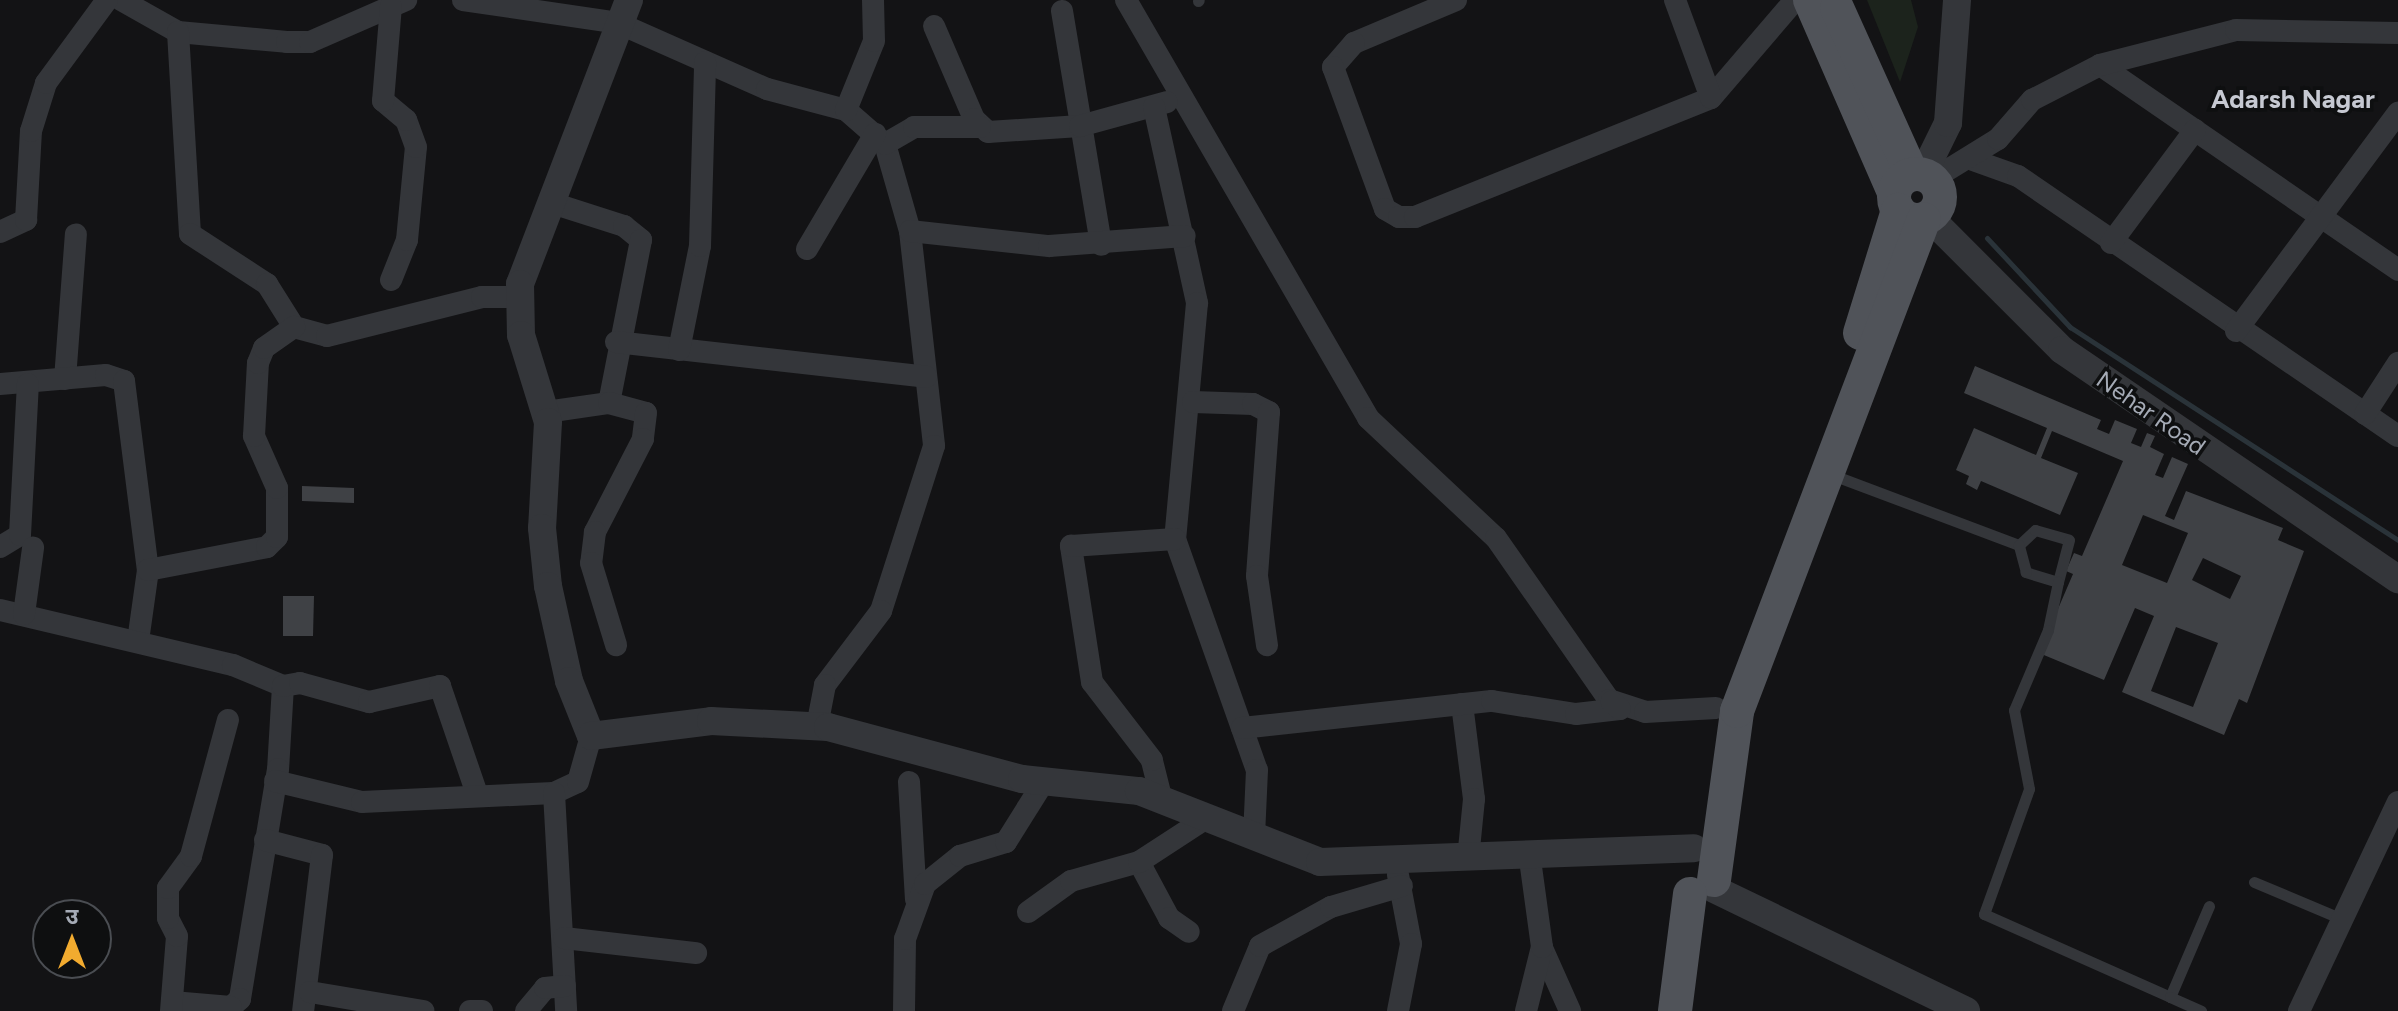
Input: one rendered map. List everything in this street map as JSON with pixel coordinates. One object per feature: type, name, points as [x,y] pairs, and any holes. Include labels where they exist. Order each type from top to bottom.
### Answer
[{"type":"main road","points":[[1810,0],[1916,195]]},
{"type":"main road","points":[[1675,1011],[1737,711],[1818,470],[1916,195],[1834,0]]},
{"type":"main road","points":[[1697,1011],[1702,880],[1716,708],[1818,470]]},
{"type":"street","points":[[0,232],[26,220],[31,131],[46,83],[107,0]]},
{"type":"street","points":[[121,0],[178,32],[310,42],[399,3]]},
{"type":"street","points":[[463,0],[624,12],[705,62],[846,110],[880,139],[910,231],[926,377],[934,419],[928,479],[881,611],[825,685],[817,726]]},
{"type":"street","points":[[846,110],[874,41],[873,0]]},
{"type":"street","points":[[1126,0],[1178,97],[1368,418],[1496,538],[1609,700],[1620,709],[1576,714],[1462,704],[1242,728]]},
{"type":"street","points":[[1456,0],[1354,43],[1333,67],[1385,209],[1399,217],[1415,217],[1711,98],[1795,0]]},
{"type":"street","points":[[1675,0],[1711,98]]},
{"type":"street","points":[[1916,195],[1948,123],[1957,0]]},
{"type":"street","points":[[391,280],[407,240],[416,147],[406,120],[383,101],[399,3]]},
{"type":"street","points":[[1062,11],[1101,245]]},
{"type":"street","points":[[275,781],[362,802],[477,794],[554,793],[578,782],[591,736],[569,681],[548,586],[546,412],[535,399],[520,297],[552,203],[587,125],[624,12]]},
{"type":"street","points":[[934,26],[980,127]]},
{"type":"street","points":[[1916,195],[1970,159],[2032,100],[2100,65],[2236,30],[2398,33]]},
{"type":"street","points":[[178,32],[190,234],[267,284],[294,327],[327,336],[482,297],[520,297]]},
{"type":"street","points":[[679,350],[700,246],[705,62]]},
{"type":"street","points":[[2100,65],[2398,270]]},
{"type":"street","points":[[807,249],[880,139],[914,127],[980,127],[1001,133],[1080,126],[1154,107],[1178,97]]},
{"type":"street","points":[[1154,107],[1185,236],[1197,303],[1193,402],[1178,471],[1175,539],[1261,785],[1254,836]]},
{"type":"street","points":[[2236,331],[2398,113]]},
{"type":"street","points":[[2111,243],[2195,130]]},
{"type":"street","points":[[1970,159],[2018,176],[2236,331],[2398,436]]},
{"type":"street","name":"Nehar Road","points":[[1916,195],[2062,350],[2398,579]]},
{"type":"street","points":[[552,203],[624,226],[641,240],[616,342],[609,403]]},
{"type":"street","points":[[910,231],[1101,245],[1185,236]]},
{"type":"street","points":[[65,379],[76,234]]},
{"type":"street","points":[[148,570],[267,547],[277,537],[277,488],[254,436],[258,363],[264,348],[294,327]]},
{"type":"street","points":[[616,342],[926,377]]},
{"type":"street","points":[[2365,414],[2398,363]]},
{"type":"street","points":[[0,384],[65,379],[124,381],[148,570],[138,641]]},
{"type":"street","points":[[0,547],[18,540],[21,527],[28,384]]},
{"type":"street","points":[[1193,402],[1253,404],[1269,412],[1257,576],[1267,645]]},
{"type":"street","points":[[546,412],[609,403],[636,407],[648,423],[595,532],[595,588],[616,645]]},
{"type":"street","points":[[1161,797],[1152,760],[1092,682],[1071,546],[1175,539]]},
{"type":"street","points":[[24,614],[33,548]]},
{"type":"street","points":[[0,610],[138,641],[283,686],[369,702],[440,686],[477,794]]},
{"type":"street","points":[[228,720],[191,856],[168,888],[168,918],[177,936],[171,1007],[238,1004],[275,781],[283,686]]},
{"type":"street","points":[[1609,700],[1645,712],[1716,708]]},
{"type":"street","points":[[1462,704],[1474,799],[1468,859]]},
{"type":"street","points":[[591,736],[711,721],[817,726],[1043,783],[1161,797],[1205,819],[1320,862],[1398,874]]},
{"type":"street","points":[[904,1011],[905,939],[916,899],[909,782]]},
{"type":"street","points":[[916,899],[950,862],[1006,842],[1043,783]]},
{"type":"street","points":[[554,793],[566,1011]]},
{"type":"street","points":[[2299,1011],[2398,802]]},
{"type":"street","points":[[1028,912],[1071,881],[1139,862],[1205,819]]},
{"type":"street","points":[[265,840],[322,855],[306,1001],[423,1011]]},
{"type":"street","points":[[1529,852],[1542,947],[1570,1011]]},
{"type":"street","points":[[1233,1011],[1260,946],[1331,907],[1398,874],[1468,859],[1529,852],[1702,880],[1966,1011]]},
{"type":"street","points":[[1139,862],[1169,918],[1189,932]]},
{"type":"street","points":[[1398,874],[1411,944],[1398,1011]]},
{"type":"street","points":[[564,938],[696,953]]},
{"type":"street","points":[[1526,1011],[1542,947]]},
{"type":"street","points":[[526,1011],[545,988],[565,986]]},
{"type":"street","points":[[470,1011],[482,1011]]},
{"type":"lane","points":[[1818,470],[2019,545]]},
{"type":"lane","points":[[2019,545],[2035,530],[2069,540],[2048,630],[2014,710],[2029,789],[1984,914],[2201,1011]]},
{"type":"lane","points":[[2019,545],[2026,572],[2058,582]]},
{"type":"lane","points":[[2254,882],[2342,919]]},
{"type":"lane","points":[[2170,997],[2209,906]]},
{"type":"shaded area","points":[[1867,0],[1911,0],[1918,27],[1900,82]]},
{"type":"building","points":[[1975,366],[2101,420],[2097,429],[2109,434],[2115,420],[2137,429],[2131,443],[2141,447],[2147,433],[2155,436],[2150,447],[2164,454],[2155,475],[2163,478],[2172,457],[2188,464],[2165,516],[2174,520],[2186,491],[2283,528],[2278,540],[2304,551],[2247,703],[2239,699],[2224,735],[2122,692],[2154,616],[2135,608],[2104,680],[2039,653],[2073,574],[2066,571],[2074,553],[2082,556],[2123,461],[2052,431],[2041,458],[2078,473],[2060,515],[1981,481],[1977,490],[1966,484],[1969,476],[1956,470],[1974,428],[2036,455],[2047,428],[1964,393]],"holes":[[[2143,515],[2188,533],[2167,583],[2122,565]],[[2203,558],[2241,576],[2230,599],[2192,580]],[[2176,627],[2218,643],[2193,707],[2151,691]]]},
{"type":"building","points":[[302,486],[354,488],[354,503],[302,501]]},
{"type":"building","points":[[283,596],[314,596],[313,636],[283,636]]},
{"type":"waterway","points":[[1987,238],[2070,327],[2398,540]]},
{"type":"district","name":"Adarsh Nagar","points":[[2293,100]]}]
